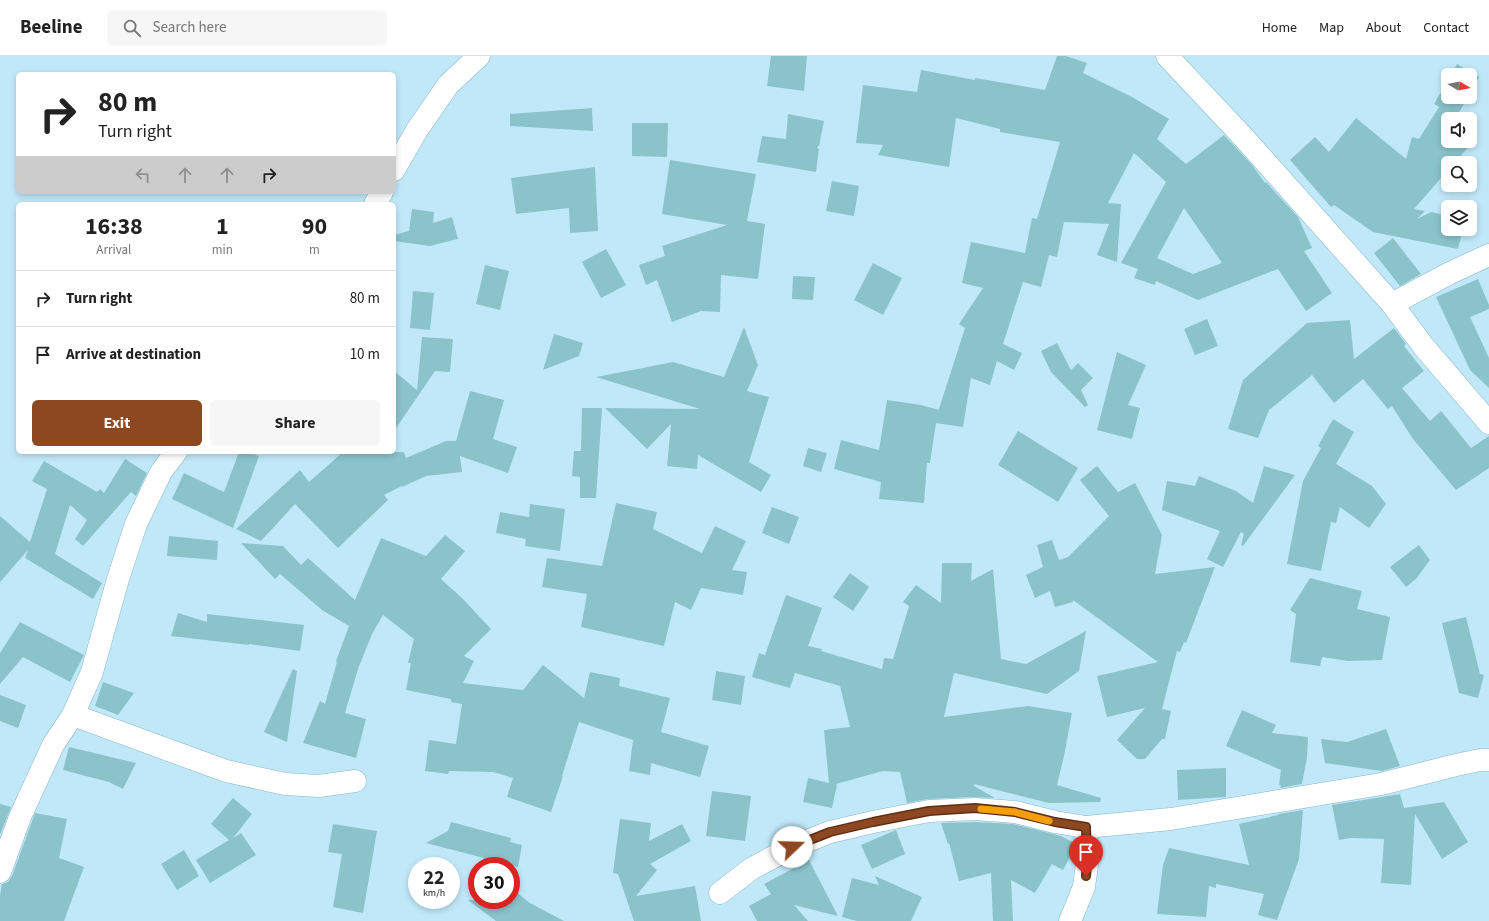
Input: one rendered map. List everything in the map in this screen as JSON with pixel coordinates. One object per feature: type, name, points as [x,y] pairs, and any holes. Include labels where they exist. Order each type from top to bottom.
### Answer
[{"type":"street","points":[[396,167],[417,130],[448,86],[479,56]]},
{"type":"street","points":[[1167,56],[1245,140],[1392,304],[1424,347],[1489,423]]},
{"type":"street","points":[[1392,304],[1450,273],[1489,255]]},
{"type":"street","points":[[0,872],[20,817],[53,745],[73,715],[92,672],[118,579],[136,524],[161,472],[174,454]]},
{"type":"street","points":[[73,715],[226,771],[285,784],[319,786],[354,781]]},
{"type":"street","points":[[720,893],[751,869],[792,847],[830,832],[929,811],[975,808],[1015,812],[1055,822],[1086,827],[1171,820],[1381,784],[1456,765],[1480,760],[1489,760]]},
{"type":"street","points":[[1070,921],[1084,888],[1087,864],[1086,827]]},
{"type":"building","points":[[771,56],[807,56],[804,91],[767,86]]},
{"type":"building","points":[[1057,56],[1066,56],[1087,63],[1083,73],[1132,97],[1169,119],[1157,139],[1186,164],[1224,135],[1252,165],[1265,183],[1266,182],[1298,217],[1312,248],[1304,251],[1332,293],[1306,311],[1278,269],[1198,300],[1156,281],[1155,285],[1134,278],[1138,269],[1121,263],[1166,182],[1134,153],[1108,203],[1121,204],[1117,262],[1097,255],[1109,224],[1064,222],[1057,257],[1049,255],[1041,287],[1023,282],[1003,344],[1022,353],[1014,370],[997,361],[990,385],[971,378],[963,427],[936,423],[930,463],[927,463],[924,503],[879,499],[881,482],[834,469],[841,440],[879,450],[887,400],[921,405],[939,410],[965,328],[959,324],[983,288],[962,283],[971,242],[1025,253],[1032,218],[1037,219],[1060,142],[1000,132],[1000,129],[956,118],[949,167],[878,155],[883,145],[856,143],[863,85],[917,92],[921,70],[975,80],[975,78],[1045,90]],"holes":[[[1184,208],[1222,263],[1193,274],[1157,258]]]},
{"type":"building","points":[[1457,64],[1464,68],[1455,68]]},
{"type":"building","points":[[1441,92],[1441,104],[1464,104],[1459,112],[1441,112],[1441,148],[1468,148],[1460,156],[1441,156],[1441,178],[1414,209],[1425,211],[1417,219],[1431,212],[1441,214],[1441,236],[1461,236],[1458,249],[1373,232],[1334,205],[1331,207],[1290,160],[1315,137],[1329,152],[1356,118],[1406,159],[1412,137],[1419,139],[1439,107],[1434,104]]},
{"type":"building","points":[[592,108],[593,131],[510,126],[510,114]]},
{"type":"building","points":[[788,114],[824,121],[819,146],[817,148],[819,149],[816,172],[757,162],[762,136],[786,139]]},
{"type":"building","points":[[632,123],[668,123],[667,157],[632,156]]},
{"type":"building","points":[[670,160],[756,174],[747,221],[765,224],[758,279],[721,275],[720,312],[701,311],[672,322],[657,280],[646,285],[639,265],[665,256],[662,246],[727,225],[662,214]]},
{"type":"building","points":[[595,167],[598,231],[570,233],[569,208],[516,214],[511,178]]},
{"type":"building","points":[[832,181],[859,186],[854,216],[826,211]]},
{"type":"building","points":[[412,209],[434,212],[433,223],[452,217],[458,239],[430,246],[396,241],[396,234],[409,231]]},
{"type":"building","points":[[1393,238],[1421,274],[1400,286],[1374,253]]},
{"type":"building","points":[[606,249],[626,285],[601,298],[582,262]]},
{"type":"building","points":[[873,263],[902,278],[883,315],[854,300]]},
{"type":"building","points":[[485,265],[509,271],[500,310],[476,304]]},
{"type":"building","points":[[793,276],[815,277],[813,300],[792,299]]},
{"type":"building","points":[[1478,279],[1489,305],[1489,309],[1470,317],[1489,358],[1489,388],[1470,370],[1436,297]]},
{"type":"building","points":[[413,291],[434,293],[430,330],[410,328]]},
{"type":"building","points":[[1207,319],[1218,346],[1195,355],[1184,329]]},
{"type":"building","points":[[1350,320],[1354,359],[1394,328],[1406,344],[1404,346],[1424,371],[1402,388],[1430,421],[1441,411],[1471,448],[1489,436],[1489,468],[1456,490],[1413,439],[1392,406],[1388,409],[1363,379],[1334,403],[1312,375],[1269,410],[1258,438],[1228,429],[1243,380],[1307,323]]},
{"type":"building","points":[[744,327],[758,365],[747,391],[769,397],[749,462],[771,475],[761,492],[698,455],[697,469],[667,466],[671,424],[647,449],[605,408],[700,409],[596,377],[673,362],[724,377]]},
{"type":"building","points":[[554,334],[583,343],[579,356],[543,370]]},
{"type":"building","points":[[422,337],[453,339],[450,372],[435,371],[396,428],[396,373],[417,390]]},
{"type":"building","points":[[1057,343],[1071,370],[1078,363],[1093,378],[1081,390],[1088,405],[1085,407],[1051,372],[1041,351]]},
{"type":"building","points":[[1117,352],[1146,365],[1128,405],[1140,408],[1132,439],[1097,430]]},
{"type":"building","points":[[470,391],[504,400],[493,439],[517,447],[508,473],[460,456],[462,472],[426,476],[384,495],[388,500],[338,548],[295,504],[261,541],[236,529],[300,470],[309,482],[341,454],[396,454],[396,452],[404,452],[406,458],[446,441],[456,441]]},
{"type":"building","points":[[582,408],[602,408],[596,498],[580,498],[580,477],[572,476],[574,451],[581,451]]},
{"type":"building","points":[[1333,419],[1354,432],[1336,464],[1372,486],[1386,504],[1369,528],[1340,507],[1336,523],[1331,522],[1321,571],[1287,564],[1303,481],[1321,448],[1318,446]]},
{"type":"building","points":[[1018,431],[1078,468],[1058,502],[998,465]]},
{"type":"building","points":[[808,448],[827,453],[821,472],[803,466]]},
{"type":"building","points":[[238,454],[254,454],[259,456],[233,528],[172,499],[184,473],[224,492]]},
{"type":"building","points":[[125,459],[147,473],[136,496],[131,492],[83,546],[75,539],[87,520],[70,505],[55,554],[102,583],[93,599],[25,558],[28,550],[0,582],[0,516],[30,542],[47,489],[32,481],[44,461],[97,492],[100,489],[104,493]]},
{"type":"building","points":[[1097,466],[1118,492],[1135,483],[1162,535],[1155,574],[1215,567],[1186,643],[1184,642],[1180,652],[1177,651],[1162,709],[1171,711],[1165,739],[1162,739],[1145,759],[1137,759],[1117,740],[1145,708],[1107,717],[1097,676],[1158,662],[1073,600],[1073,602],[1055,607],[1050,591],[1035,598],[1026,575],[1043,567],[1037,545],[1052,540],[1059,560],[1068,557],[1109,516],[1080,480]]},
{"type":"building","points":[[1264,466],[1295,475],[1243,546],[1241,545],[1244,534],[1241,532],[1223,567],[1207,559],[1220,531],[1162,510],[1167,481],[1195,486],[1199,476],[1236,491],[1253,503]]},
{"type":"building","points":[[616,503],[657,512],[653,529],[702,553],[715,526],[746,541],[732,570],[747,572],[743,595],[701,588],[691,610],[675,602],[664,646],[581,627],[587,594],[542,587],[547,558],[602,566]]},
{"type":"building","points":[[530,504],[565,509],[560,551],[525,546],[526,539],[496,533],[500,512],[529,517]]},
{"type":"building","points":[[772,507],[799,517],[789,544],[762,533]]},
{"type":"building","points":[[445,535],[465,551],[441,579],[463,599],[491,629],[464,656],[474,661],[463,683],[523,690],[543,665],[584,698],[590,672],[620,678],[619,686],[670,698],[661,732],[709,746],[700,777],[651,763],[650,775],[629,771],[633,740],[579,722],[551,812],[507,797],[513,778],[493,772],[449,771],[448,774],[425,771],[429,740],[456,744],[462,704],[451,702],[451,699],[406,690],[411,663],[408,663],[414,639],[383,615],[372,634],[358,669],[345,713],[366,719],[356,758],[303,743],[320,701],[325,704],[337,662],[336,661],[349,626],[322,610],[280,574],[275,579],[241,543],[283,546],[301,565],[308,558],[355,600],[381,538],[426,556]]},
{"type":"building","points":[[169,536],[218,541],[217,560],[167,556]]},
{"type":"building","points":[[1419,545],[1430,560],[1416,579],[1406,587],[1390,567]]},
{"type":"building","points":[[942,563],[972,563],[971,581],[993,569],[1001,659],[1026,664],[1086,631],[1079,671],[1047,694],[954,673],[944,717],[1028,706],[1072,713],[1057,785],[1101,798],[1100,802],[1049,803],[974,784],[974,786],[995,798],[974,797],[928,799],[907,803],[900,772],[883,771],[836,784],[832,808],[803,802],[808,778],[829,783],[824,730],[850,727],[840,686],[795,673],[790,688],[752,677],[759,653],[765,655],[786,595],[822,608],[808,646],[822,649],[821,651],[882,669],[884,658],[893,659],[909,606],[903,602],[916,585],[941,603]]},
{"type":"building","points":[[850,573],[869,587],[853,611],[833,597]]},
{"type":"building","points":[[1310,578],[1362,591],[1357,609],[1390,617],[1382,660],[1348,661],[1322,657],[1320,666],[1290,662],[1296,614],[1290,610]]},
{"type":"building","points":[[178,613],[207,622],[207,614],[304,625],[300,651],[171,636]]},
{"type":"building","points":[[1466,617],[1480,674],[1484,675],[1478,698],[1459,693],[1442,623]]},
{"type":"building","points":[[20,622],[84,655],[70,682],[23,657],[0,684],[0,653]]},
{"type":"building","points":[[293,669],[297,671],[287,742],[264,732]]},
{"type":"building","points":[[716,671],[745,676],[741,705],[712,700]]},
{"type":"building","points":[[103,682],[134,693],[118,715],[95,706]]},
{"type":"building","points":[[0,695],[26,705],[18,728],[0,721]]},
{"type":"building","points":[[1242,710],[1276,725],[1272,733],[1308,737],[1307,758],[1302,784],[1280,788],[1281,770],[1226,746]]},
{"type":"building","points":[[1386,729],[1400,766],[1382,771],[1325,763],[1321,739],[1347,742]]},
{"type":"building","points":[[69,747],[136,763],[123,789],[109,782],[63,770]]},
{"type":"building","points":[[1226,768],[1226,797],[1178,800],[1177,770]]},
{"type":"building","points":[[712,791],[751,796],[745,841],[706,836]]},
{"type":"building","points":[[1400,794],[1404,808],[1444,802],[1468,842],[1442,859],[1415,814],[1411,885],[1381,883],[1384,839],[1351,838],[1339,840],[1332,805]]},
{"type":"building","points":[[233,798],[252,814],[233,838],[241,833],[256,855],[210,883],[196,860],[229,840],[211,824]]},
{"type":"building","points":[[0,804],[11,807],[0,835]]},
{"type":"building","points":[[1303,810],[1299,859],[1277,920],[1258,915],[1264,894],[1216,884],[1216,888],[1209,886],[1206,917],[1157,914],[1163,865],[1169,848],[1249,865],[1239,824],[1279,814]]},
{"type":"building","points":[[35,813],[67,819],[59,858],[84,867],[64,921],[0,921],[0,895],[2,884],[8,882],[12,876]]},
{"type":"building","points":[[620,819],[651,823],[649,841],[682,824],[691,841],[650,864],[657,870],[636,896],[695,886],[701,921],[634,921],[618,874],[613,873]]},
{"type":"building","points":[[451,822],[511,838],[510,842],[522,845],[520,857],[480,857],[426,843],[448,831]]},
{"type":"building","points":[[975,822],[1013,824],[1061,836],[1074,843],[1074,850],[1063,870],[1052,864],[1035,893],[1011,880],[1013,921],[993,921],[991,873],[959,881],[949,843],[948,844],[941,823]]},
{"type":"building","points":[[333,824],[377,831],[363,913],[333,907],[342,854],[328,852]]},
{"type":"building","points":[[896,830],[905,854],[872,869],[861,845]]},
{"type":"building","points":[[184,850],[199,876],[177,890],[161,864]]},
{"type":"building","points":[[809,860],[838,916],[794,905],[808,921],[757,921],[749,906],[771,894],[764,884]]},
{"type":"building","points":[[875,876],[922,897],[911,921],[857,921],[842,917],[852,878],[879,885]]},
{"type":"building","points":[[520,895],[530,903],[564,921],[496,921],[480,909],[520,909]]},
{"type":"slow traffic","points":[[981,809],[1015,812],[1049,821]]},
{"type":"route","points":[[792,847],[830,832],[873,822],[929,811],[975,808],[1015,812],[1055,822],[1086,827],[1086,876]]}]
